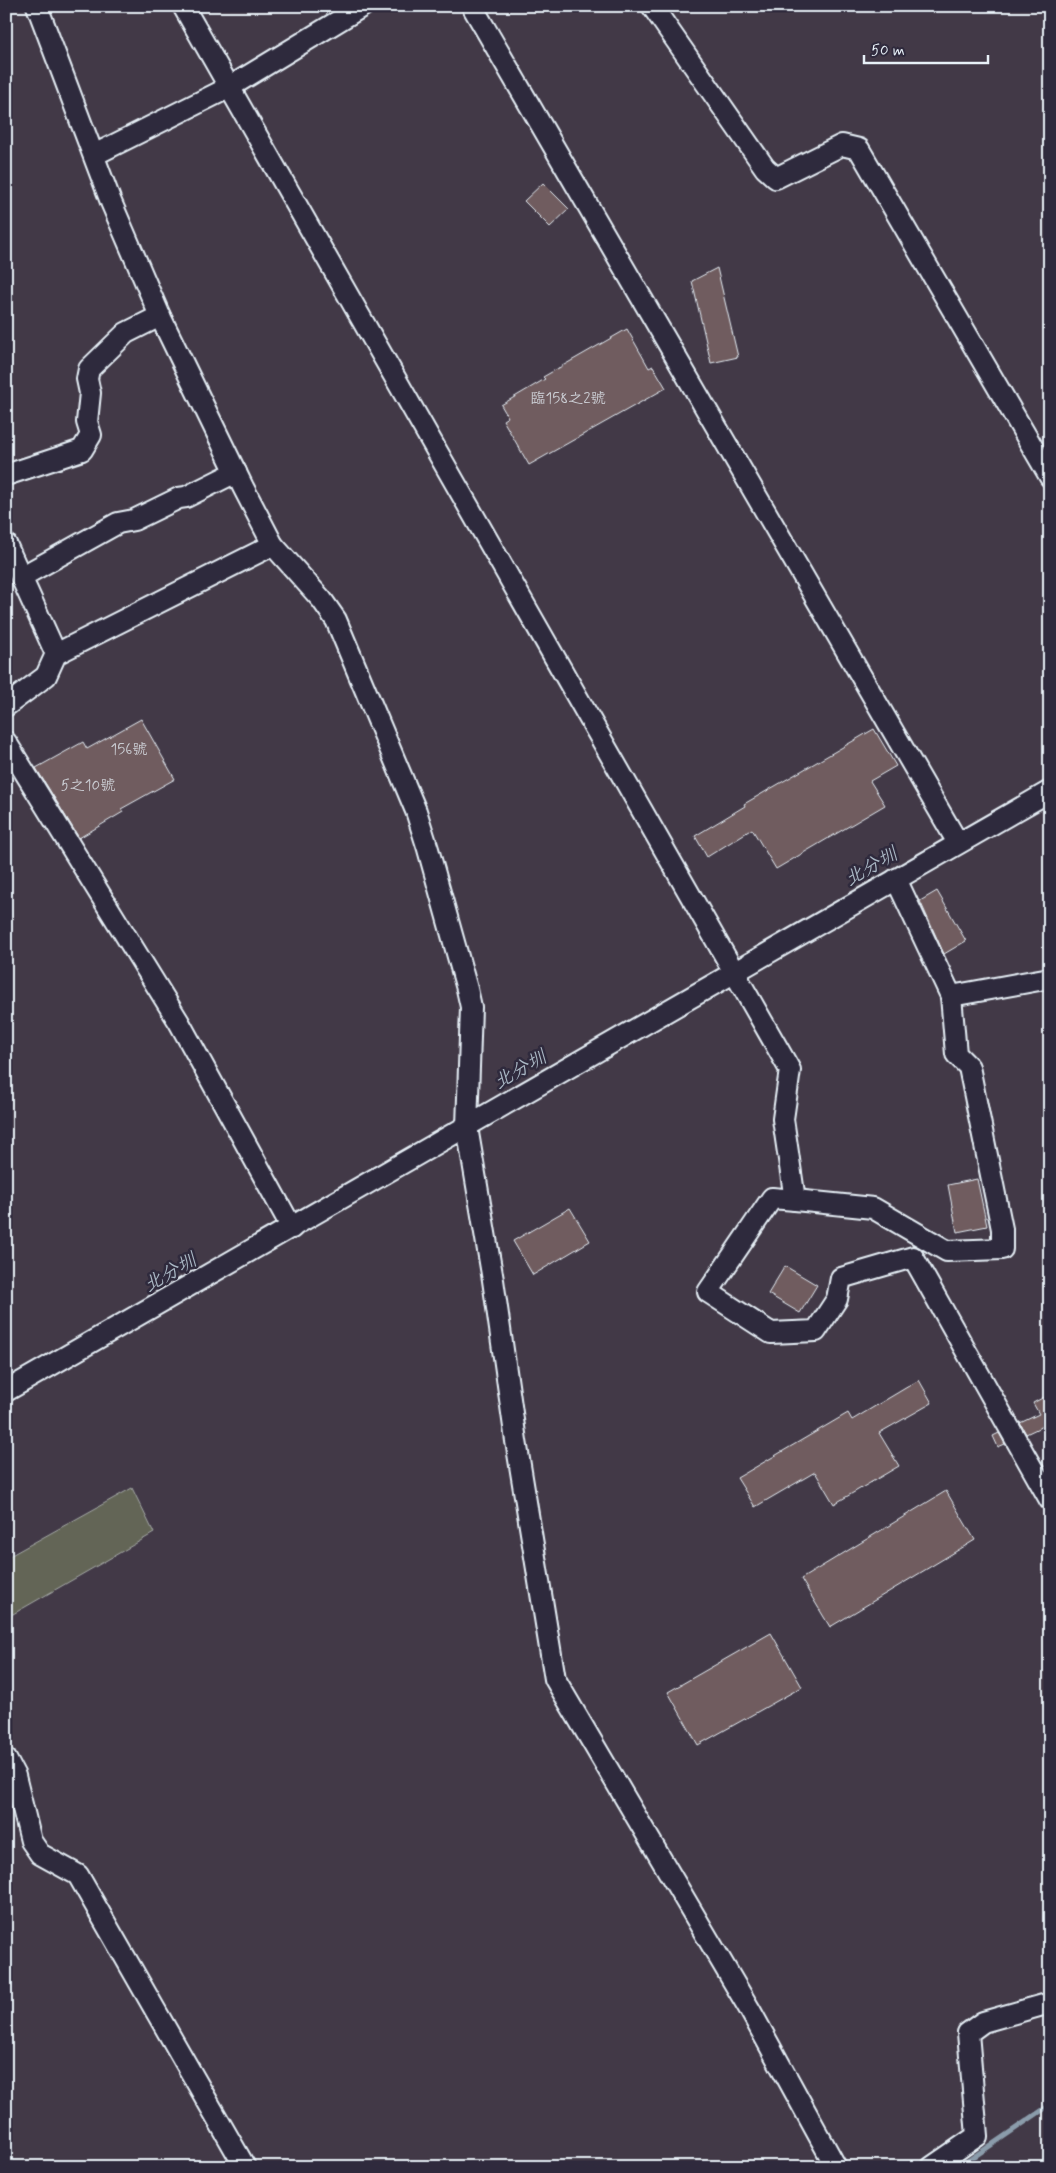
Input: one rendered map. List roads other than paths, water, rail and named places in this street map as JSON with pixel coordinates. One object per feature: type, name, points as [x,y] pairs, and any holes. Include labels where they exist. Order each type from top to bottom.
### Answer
[{"type":"street","points":[[37,6],[111,202],[160,316],[273,545],[322,600],[336,620],[416,811],[428,849],[467,989],[470,1007],[467,1127],[493,1280],[516,1441],[555,1679],[750,2010],[836,2167]]},
{"type":"street","points":[[183,6],[228,88],[431,438],[790,1070],[784,1119],[795,1200]]},
{"type":"street","points":[[94,155],[228,88],[363,6]]},
{"type":"street","points":[[472,6],[953,834]]},
{"type":"street","points":[[652,6],[765,168],[776,178],[842,146],[859,149],[1050,477]]},
{"type":"street","points":[[6,475],[82,450],[91,435],[88,422],[90,393],[87,379],[89,369],[126,333],[160,316]]},
{"type":"street","points":[[21,577],[118,522],[134,520],[236,472]]},
{"type":"street","points":[[6,544],[56,654]]},
{"type":"street","points":[[6,706],[46,676],[56,654],[273,545]]},
{"type":"street","points":[[6,742],[179,1022],[288,1220]]},
{"type":"street","points":[[6,1391],[288,1220],[467,1127],[730,964],[896,878],[953,834],[1050,791]]},
{"type":"street","points":[[896,878],[952,996],[956,1054],[969,1067],[1002,1229],[1002,1249],[947,1251],[913,1257],[841,1278],[837,1299],[816,1331],[771,1334],[708,1292],[772,1198],[873,1208],[947,1251]]},
{"type":"street","points":[[952,996],[1050,978]]},
{"type":"street","points":[[913,1257],[1050,1500]]},
{"type":"street","points":[[6,1760],[15,1776],[31,1841],[40,1854],[78,1875],[245,2167]]},
{"type":"street","points":[[932,2167],[977,2136],[968,2033],[983,2022],[1050,2004]]},
{"type":"waterway","points":[[959,2167],[1050,2105]]},
{"type":"water label","name":"北分圳","points":[[871,867]]},
{"type":"water label","name":"北分圳","points":[[520,1070]]},
{"type":"water label","name":"北分圳","points":[[170,1273]]}]
